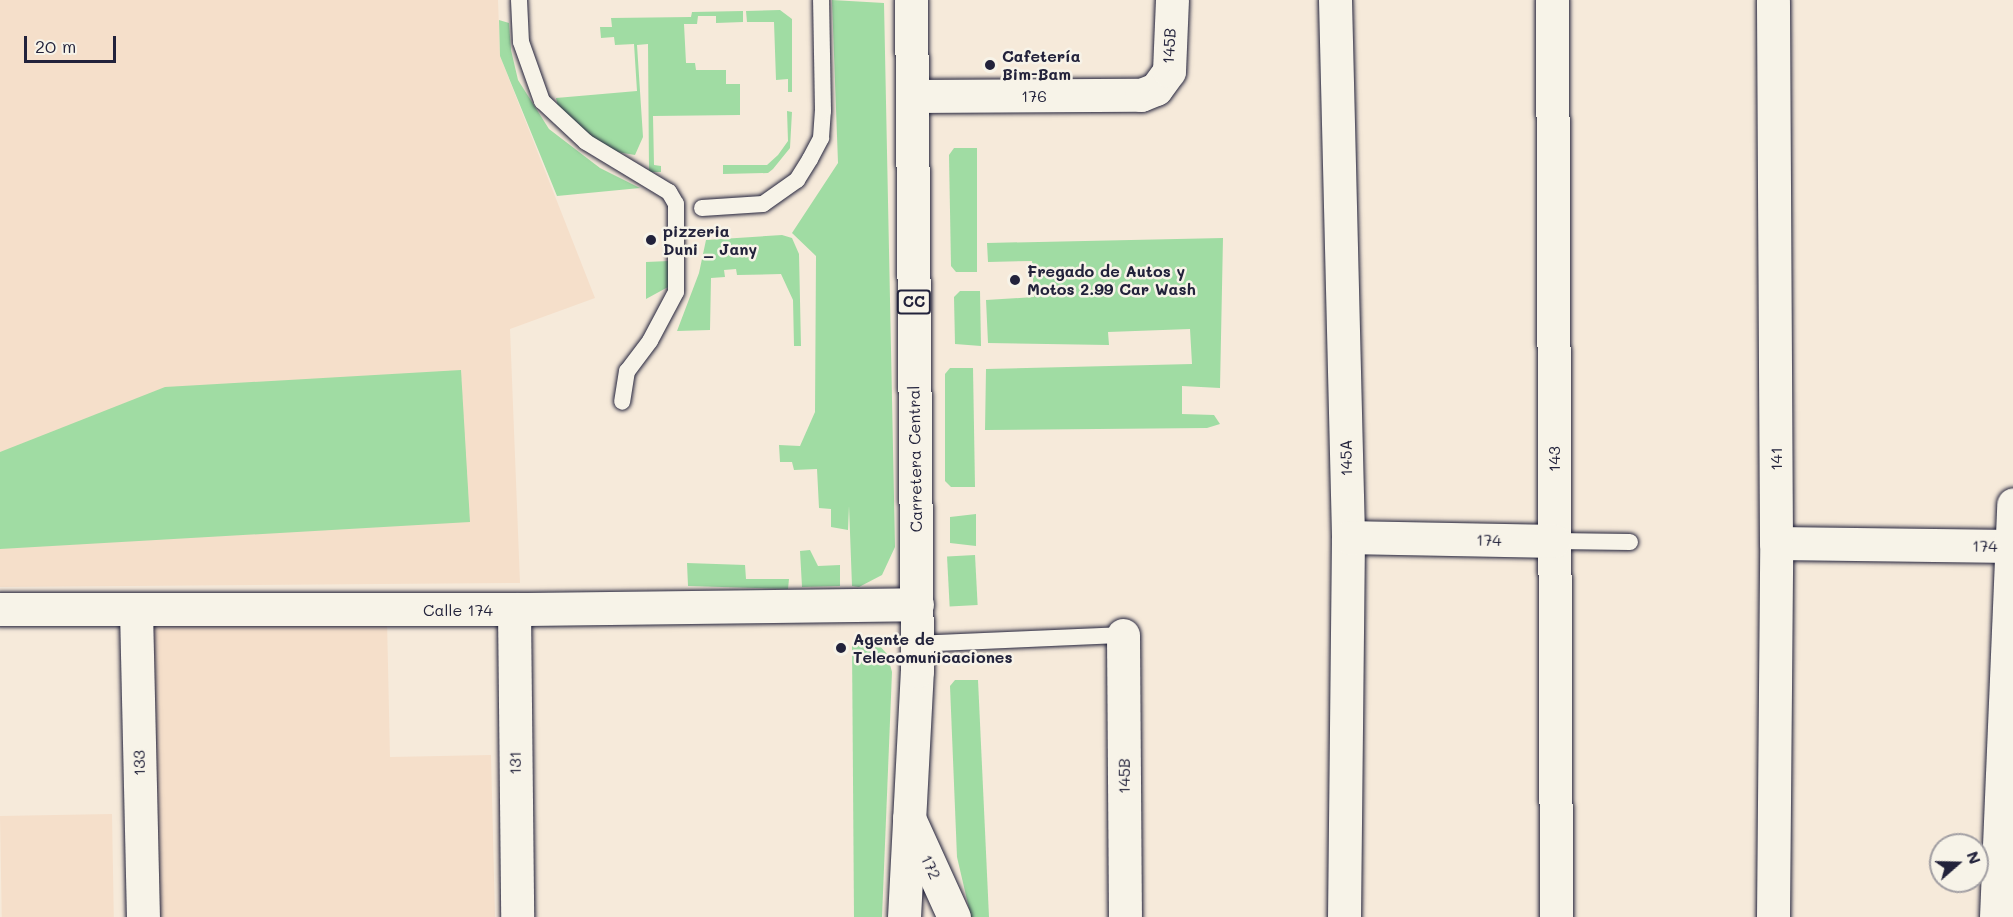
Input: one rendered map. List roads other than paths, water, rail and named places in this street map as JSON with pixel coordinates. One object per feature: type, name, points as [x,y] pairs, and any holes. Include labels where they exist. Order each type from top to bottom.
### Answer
[{"type":"street","name":"Carretera Central","points":[[904,917],[917,604],[911,0]]},
{"type":"street","name":"145B","points":[[1156,89],[1169,71],[1172,0]]},
{"type":"street","name":"145A","points":[[1335,0],[1348,537],[1344,917]]},
{"type":"street","name":"143","points":[[1552,0],[1556,917]]},
{"type":"street","name":"141","points":[[1773,0],[1776,543],[1773,917]]},
{"type":"street","name":"176","points":[[912,96],[1141,95],[1156,89]]},
{"type":"street","points":[[1996,917],[2013,504]]},
{"type":"street","name":"174","points":[[1348,537],[1554,541]]},
{"type":"street","name":"174","points":[[1776,543],[2012,546]]},
{"type":"street","name":"Calle 174","points":[[0,609],[514,609],[917,604]]},
{"type":"street","name":"131","points":[[514,609],[517,917]]},
{"type":"street","name":"133","points":[[136,610],[143,917]]},
{"type":"street","name":"145B","points":[[1123,635],[1125,917]]},
{"type":"street","name":"172","points":[[909,818],[954,917]]},
{"type":"lane","points":[[519,0],[521,42],[542,101],[586,142],[669,192],[676,204],[676,292],[650,341],[627,371],[622,402]]},
{"type":"lane","points":[[702,208],[763,204],[797,180],[810,159],[821,138],[823,111],[821,0]]},
{"type":"lane","name":"174","points":[[1554,541],[1630,542]]},
{"type":"lane","points":[[916,644],[1123,635]]},
{"type":"place","name":"Cafetería Bim-Bam","points":[[990,65]]},
{"type":"place","name":"pizzeria Duni _ Jany","points":[[651,240]]},
{"type":"place","name":"Fregado de Autos y Motos 2.99 Car Wash","points":[[1015,280]]},
{"type":"place","name":"Agente de Telecomunicaciones","points":[[841,648]]}]
